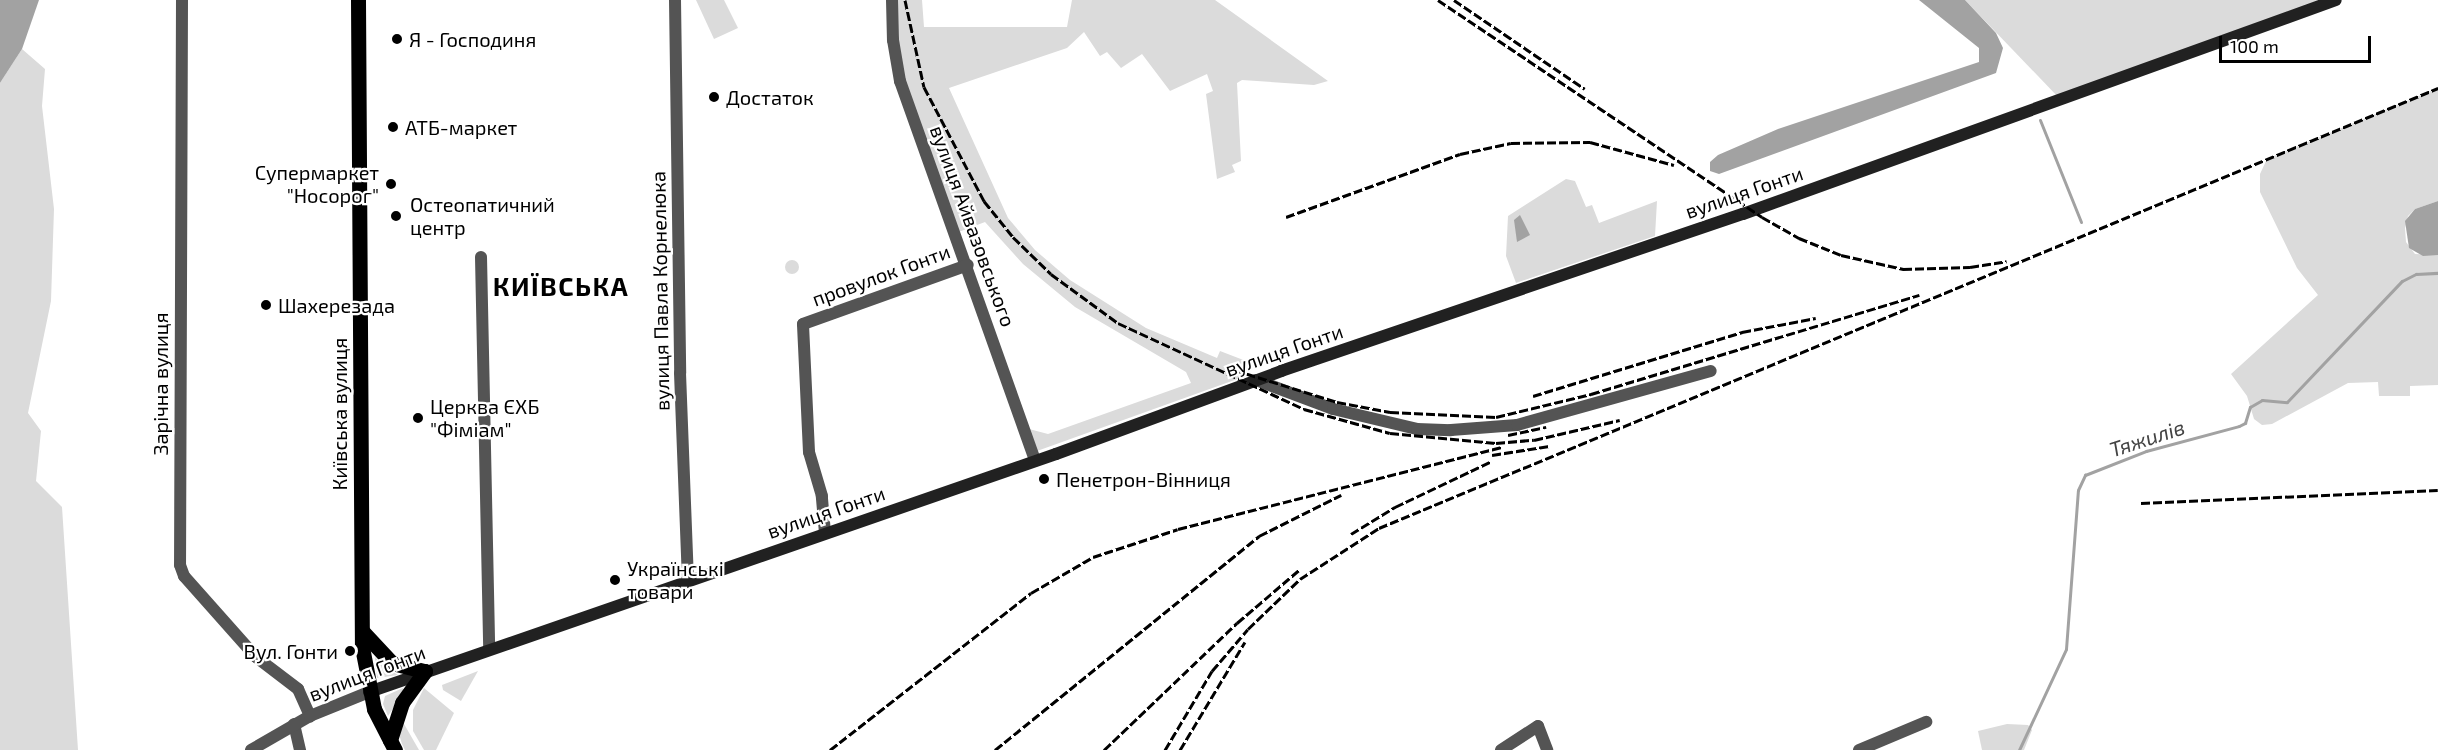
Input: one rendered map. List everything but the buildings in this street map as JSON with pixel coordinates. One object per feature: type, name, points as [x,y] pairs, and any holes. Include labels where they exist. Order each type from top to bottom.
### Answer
[{"type":"main road","name":"Київська вулиця","points":[[358,0],[362,632],[369,692],[392,745]]},
{"type":"main road","points":[[362,632],[392,663],[425,670],[402,703],[392,745]]},
{"type":"street","name":"Зарічна вулиця","points":[[182,0],[180,564],[184,576],[256,657],[298,689],[310,716]]},
{"type":"street","name":"вулиця Павла Корнелюка","points":[[675,0],[680,372],[688,580]]},
{"type":"street","name":"вулиця Айвазовського","points":[[892,0],[894,49],[900,81],[968,265],[1035,461]]},
{"type":"street","name":"вулиця Гонти","points":[[251,750],[310,716],[425,670],[1035,461],[1256,380],[1743,214],[2336,0]]},
{"type":"street","points":[[481,257],[489,649]]},
{"type":"street","name":"провулок Гонти","points":[[825,533],[822,496],[809,452],[803,324],[968,265]]},
{"type":"street","points":[[1256,380],[1333,409],[1417,429],[1483,429],[1517,425],[1711,371]]},
{"type":"street","points":[[1859,750],[1926,722]]},
{"type":"street","points":[[294,724],[300,750]]},
{"type":"street","points":[[1501,750],[1538,726],[1547,750]]},
{"type":"shaded area","points":[[0,0],[39,0],[22,49],[0,83]]},
{"type":"shaded area","points":[[696,0],[724,0],[738,28],[714,39]]},
{"type":"shaded area","points":[[892,0],[922,0],[924,27],[1067,27],[1072,0],[1215,0],[1328,81],[1314,85],[1242,80],[1237,83],[1241,161],[1232,165],[1235,172],[1217,179],[1206,94],[1213,91],[1207,74],[1170,91],[1142,54],[1121,68],[1107,52],[1100,56],[1084,32],[1067,48],[949,88],[1008,218],[1035,250],[1070,280],[1146,328],[1217,358],[1220,351],[1246,361],[1243,377],[1037,451],[1029,429],[1048,434],[1191,383],[1186,372],[1075,307],[1023,264],[985,222],[956,233],[900,81]]},
{"type":"shaded area","points":[[1919,0],[1965,0],[1996,33],[2003,48],[1996,73],[1719,174],[1710,171],[1710,162],[1718,155],[1778,129],[1979,62],[1979,48]]},
{"type":"shaded area","points":[[1965,0],[2336,0],[2059,98]]},
{"type":"shaded area","points":[[22,49],[45,69],[42,106],[54,209],[51,301],[28,413],[41,431],[36,481],[62,507],[78,750],[0,750],[0,83]]},
{"type":"shaded area","points":[[2438,88],[2438,201],[2415,209],[2408,216],[2405,228],[2406,242],[2415,254],[2438,255],[2438,385],[2410,386],[2410,396],[2379,396],[2378,382],[2348,383],[2272,424],[2262,425],[2254,419],[2247,396],[2231,374],[2318,295],[2297,268],[2260,192],[2260,174],[2267,159]]},
{"type":"shaded area","points":[[1566,179],[1575,181],[1586,207],[1592,205],[1599,223],[1657,201],[1655,236],[1516,283],[1506,256],[1508,216]]},
{"type":"shaded area","points":[[2438,201],[2438,255],[2423,256],[2409,248],[2405,221],[2415,209]]},
{"type":"shaded area","points":[[1520,215],[1530,235],[1517,242],[1514,220]]},
{"type":"shaded area","points":[[792,260],[797,262],[799,267],[797,272],[792,274],[787,272],[785,267],[787,262]]},
{"type":"shaded area","points":[[375,657],[381,664],[398,675],[377,678]]},
{"type":"shaded area","points":[[478,671],[461,701],[443,690],[442,685]]},
{"type":"shaded area","points":[[403,688],[404,692],[388,716],[383,704],[385,696]]},
{"type":"shaded area","points":[[424,688],[454,713],[436,750],[424,750],[413,731],[413,710]]},
{"type":"shaded area","points":[[400,717],[419,750],[405,750],[397,728]]},
{"type":"shaded area","points":[[2007,724],[2028,725],[2032,730],[2024,750],[1982,750],[1978,731]]},
{"type":"waterway","points":[[2040,120],[2081,222]]},
{"type":"waterway","name":"Тяжилів","points":[[2019,750],[2066,649],[2078,490],[2085,475],[2146,451],[2239,426],[2245,423],[2250,407],[2262,400],[2287,402],[2402,281],[2416,274],[2438,273]]},
{"type":"railway","points":[[905,0],[924,87],[984,201],[1013,237],[1051,274],[1118,323],[1304,409],[1390,433],[1496,443],[1534,440],[1620,420]]},
{"type":"railway","points":[[1438,0],[1762,217],[1799,238],[1841,255],[1903,269],[1970,267],[2007,261]]},
{"type":"railway","points":[[1454,0],[1585,89]]},
{"type":"railway","points":[[1165,750],[1212,671],[1248,629],[1300,579],[1379,528],[2438,88]]},
{"type":"railway","points":[[1286,217],[1460,154],[1511,143],[1590,142],[1674,165]]},
{"type":"railway","points":[[1235,370],[1337,402],[1390,412],[1496,417],[1591,394],[1919,295]]},
{"type":"railway","points":[[1533,396],[1742,332],[1816,318]]},
{"type":"railway","points":[[1508,435],[1546,427]]},
{"type":"railway","points":[[1492,455],[1549,446]]},
{"type":"railway","points":[[830,750],[1031,593],[1093,557],[1178,529],[1502,447]]},
{"type":"railway","points":[[1351,534],[1395,507],[1492,461]]},
{"type":"railway","points":[[2141,503],[2438,490]]},
{"type":"railway","points":[[995,750],[1259,536],[1341,495]]},
{"type":"railway","points":[[1104,750],[1237,623],[1299,570]]},
{"type":"railway","points":[[1180,750],[1245,642]]},
{"type":"place","name":"Я - Господиня","points":[[397,39]]},
{"type":"place","name":"Достаток","points":[[714,97]]},
{"type":"place","name":"АТБ-маркет","points":[[393,127]]},
{"type":"place","name":"Супермаркет \"Носорог\"","points":[[391,184]]},
{"type":"place","name":"Остеопатичний центр","points":[[396,216]]},
{"type":"place","name":"Шахерезада","points":[[266,305]]},
{"type":"place","name":"Церква ЄХБ \"Фіміам\"","points":[[418,418]]},
{"type":"place","name":"Пенетрон-Вінниця","points":[[1044,479]]},
{"type":"place","name":"Українські товари","points":[[615,580]]},
{"type":"place","name":"Вул. Гонти","points":[[350,651]]},
{"type":"district","name":"КИЇВСЬКА","points":[[561,286]]}]
